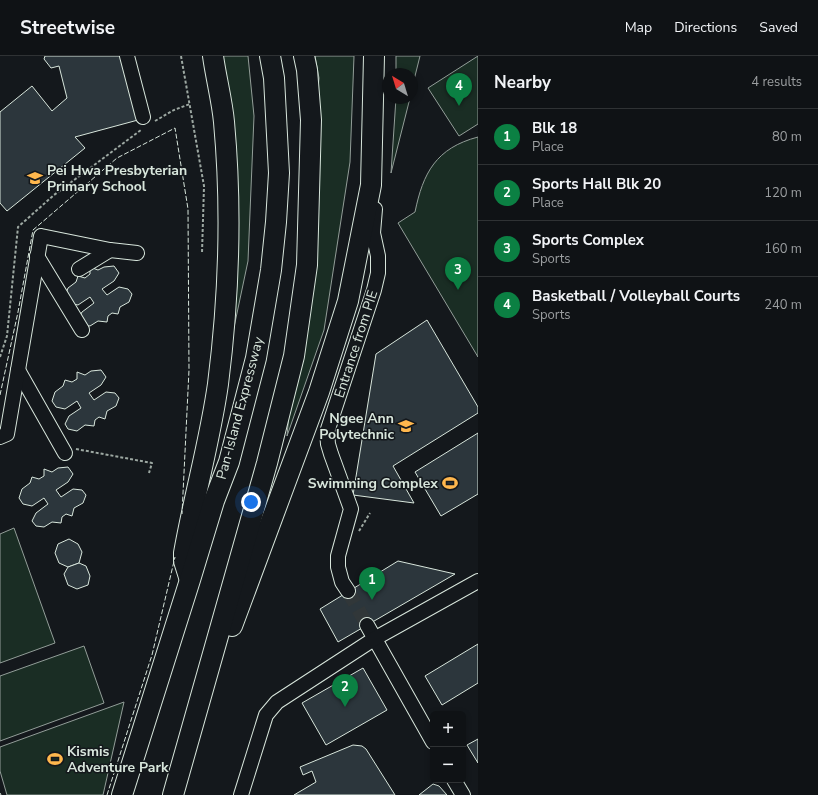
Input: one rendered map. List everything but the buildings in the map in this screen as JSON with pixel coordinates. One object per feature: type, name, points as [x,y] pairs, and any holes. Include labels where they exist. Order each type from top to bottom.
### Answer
[{"type":"highway","points":[[190,580],[184,561],[184,553],[218,385],[228,286],[228,199],[224,121],[213,56]]},
{"type":"highway","name":"Pan-Island Expressway","points":[[122,795],[214,501],[229,462],[256,358],[271,270],[276,222],[278,173],[274,78],[270,56]]},
{"type":"highway","points":[[173,795],[267,463],[295,349],[308,265],[311,120],[307,70],[304,56]]},
{"type":"highway","points":[[209,665],[221,650],[228,637],[319,392],[348,301],[371,185],[374,56]]},
{"type":"lane","points":[[127,56],[147,122]]},
{"type":"lane","name":"Entrance from PIE","points":[[348,592],[342,582],[338,567],[338,556],[351,509],[331,454],[327,432],[374,290],[378,273],[378,256],[373,233],[376,196],[371,185]]},
{"type":"lane","points":[[0,437],[7,434],[40,236],[110,250],[136,253]]},
{"type":"lane","points":[[79,269],[110,250]]},
{"type":"lane","points":[[37,256],[82,330]]},
{"type":"lane","points":[[18,370],[66,453]]},
{"type":"lane","points":[[241,795],[266,716],[277,702],[374,639],[478,581]]},
{"type":"lane","points":[[367,625],[430,737]]},
{"type":"lane","points":[[456,783],[463,795]]},
{"type":"path","points":[[180,56],[204,186],[202,254]]},
{"type":"path","points":[[0,357],[7,336],[18,227],[54,195],[147,122],[190,104]]},
{"type":"path","points":[[66,453],[77,449],[152,463],[149,473]]},
{"type":"green space","points":[[219,56],[248,56],[254,116],[248,261],[225,370]]},
{"type":"green space","points":[[315,56],[354,56],[350,162],[324,330],[287,436],[319,78]]},
{"type":"green space","points":[[396,56],[420,56],[417,68],[396,68]]},
{"type":"green space","points":[[478,56],[478,124],[459,136],[428,88]]},
{"type":"green space","points":[[396,104],[408,104],[391,173]]},
{"type":"green space","points":[[478,137],[478,357],[398,223],[415,212],[422,185],[427,174],[442,155],[464,142]]},
{"type":"green space","points":[[14,528],[55,643],[0,663],[0,534]]},
{"type":"green space","points":[[84,646],[104,703],[0,741],[0,676]]},
{"type":"green space","name":"Kismis Adventure Park","points":[[124,702],[103,795],[7,795],[0,771],[0,747]]},
{"type":"tunnel","points":[[348,591],[367,625]]},
{"type":"fence","points":[[0,395],[18,312],[33,230],[117,158],[175,128],[188,209],[189,370],[182,514]]},
{"type":"fence","points":[[107,795],[152,655],[175,557]]},
{"type":"place","name":"Basketball / Volleyball Courts","points":[[459,106]]},
{"type":"place","name":"Pei Hwa Presbyterian Primary School","points":[[35,178]]},
{"type":"place","name":"Sports Complex","points":[[458,290]]},
{"type":"place","name":"Ngee Ann Polytechnic","points":[[406,426]]},
{"type":"place","name":"Swimming Complex","points":[[450,483]]},
{"type":"place","name":"Blk 18","points":[[372,600]]},
{"type":"place","name":"Sports Hall Blk 20","points":[[345,707]]},
{"type":"place","name":"Kismis Adventure Park","points":[[55,759]]}]
